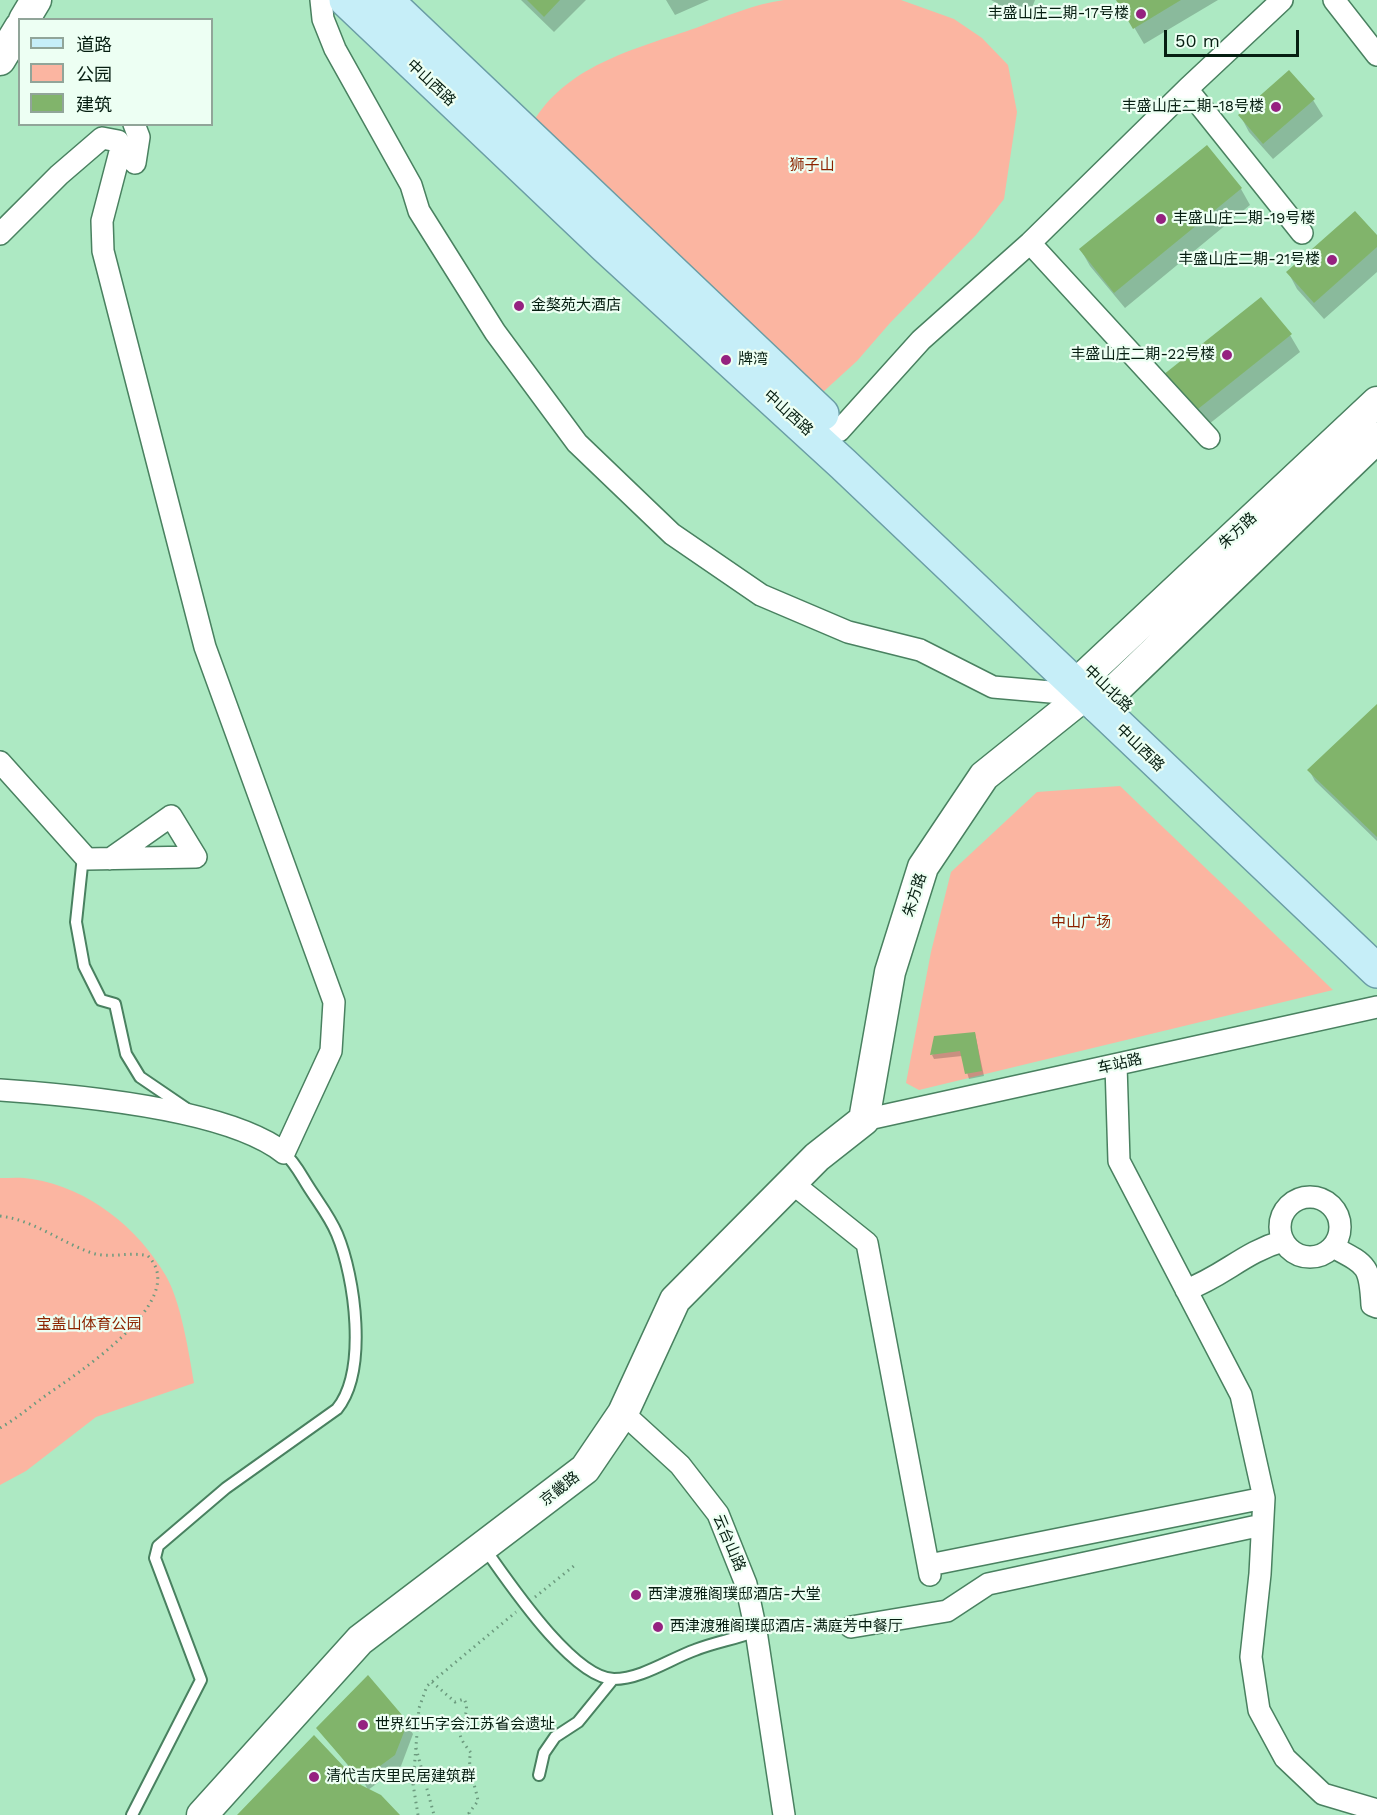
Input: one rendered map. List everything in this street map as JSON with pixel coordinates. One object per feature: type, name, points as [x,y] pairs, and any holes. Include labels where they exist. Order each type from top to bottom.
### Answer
[{"type":"main road","name":"中山西路","points":[[345,0],[597,238],[1091,690],[1226,830],[1377,971]]},
{"type":"main road","name":"中山西路","points":[[386,0],[839,431]]},
{"type":"main road","name":"中山北路","points":[[839,431],[1091,690],[1377,947]]},
{"type":"street","points":[[25,18],[36,0]]},
{"type":"street","points":[[321,0],[323,19],[335,49],[411,185],[419,211],[495,332],[577,443],[672,534],[761,595],[848,632],[921,650],[993,687],[1091,690]]},
{"type":"street","points":[[839,431],[921,340],[1030,243],[1187,89],[1282,0]]},
{"type":"street","points":[[1334,0],[1377,55]]},
{"type":"street","points":[[0,60],[18,30]]},
{"type":"street","points":[[1187,89],[1302,233]]},
{"type":"street","points":[[0,234],[59,175],[117,126]]},
{"type":"street","points":[[135,126],[139,137],[135,163]]},
{"type":"street","points":[[0,1090],[54,1093],[138,1105],[249,1132],[284,1153],[330,1051],[334,1002],[205,647],[103,251],[102,221],[121,148],[118,141],[102,138]]},
{"type":"street","points":[[1030,243],[1209,438]]},
{"type":"street","name":"朱方路","points":[[1091,690],[1377,402]]},
{"type":"street","name":"朱方路","points":[[864,1120],[890,972],[923,867],[984,776],[1091,690],[1377,438]]},
{"type":"street","points":[[0,762],[87,859],[110,859]]},
{"type":"street","name":"车站路","points":[[864,1120],[1377,1007]]},
{"type":"street","points":[[1116,1065],[1119,1161],[1240,1395],[1264,1498],[1260,1574],[1251,1657],[1259,1710],[1285,1758],[1323,1794],[1377,1810]]},
{"type":"street","name":"京畿路","points":[[203,1815],[360,1640],[485,1548],[585,1469],[624,1413],[675,1300],[817,1157],[864,1120]]},
{"type":"street","points":[[792,1183],[867,1243],[929,1570],[1264,1498]]},
{"type":"street","points":[[1314,1197],[1332,1206],[1338,1214],[1339,1235],[1332,1247],[1318,1256],[1308,1258],[1289,1250],[1283,1241],[1280,1223],[1288,1206],[1295,1200],[1314,1197]]},
{"type":"street","points":[[1186,1290],[1212,1280],[1258,1248],[1283,1241]]},
{"type":"street","points":[[1332,1247],[1355,1259],[1367,1269],[1371,1277],[1372,1305],[1377,1307]]},
{"type":"street","name":"云台山路","points":[[624,1413],[680,1465],[718,1514],[746,1584],[756,1631],[784,1815]]},
{"type":"street","points":[[851,1626],[947,1611],[988,1584],[1262,1525]]},
{"type":"lane","points":[[83,855],[76,922],[84,966],[100,1000],[116,1004],[126,1054],[140,1077],[202,1120]]},
{"type":"lane","points":[[132,1815],[201,1680],[154,1558],[158,1546],[226,1488],[337,1409],[346,1398],[353,1376],[352,1297],[346,1262],[337,1233],[302,1175],[284,1153]]},
{"type":"lane","points":[[485,1548],[525,1605],[577,1662],[592,1672],[613,1679],[645,1674],[659,1664],[699,1648],[756,1631]]},
{"type":"lane","points":[[539,1775],[544,1753],[555,1737],[578,1722],[613,1679]]},
{"type":"path","points":[[0,1216],[38,1226],[93,1253],[110,1256],[135,1253],[148,1256],[158,1271],[157,1287],[150,1304],[120,1340],[103,1356],[0,1428]]},
{"type":"path","points":[[418,1815],[412,1784],[419,1708],[427,1686],[575,1565]]},
{"type":"path","points":[[432,1682],[455,1702],[464,1700],[466,1702],[467,1715],[460,1731],[471,1753],[470,1769],[478,1801],[469,1813],[470,1815]]},
{"type":"path","points":[[415,1746],[434,1815]]},
{"type":"path","points":[[423,1780],[475,1783]]},
{"type":"green space","name":"狮子山","points":[[784,0],[901,0],[954,19],[982,38],[1008,65],[1017,112],[1004,199],[976,235],[890,323],[857,361],[811,403],[535,119],[567,84],[607,60],[739,11]]},
{"type":"green space","name":"中山广场","points":[[1120,786],[1333,990],[919,1090],[906,1083],[931,952],[951,872],[1037,792]]},
{"type":"green space","name":"宝盖山体育公园","points":[[0,1178],[32,1179],[73,1191],[110,1213],[141,1242],[155,1258],[176,1299],[194,1383],[96,1417],[26,1471],[0,1485]]},
{"type":"building","points":[[527,0],[560,0],[544,17]]},
{"type":"building","name":"丰盛山庄二期-17号楼","points":[[1116,0],[1181,0],[1133,29]]},
{"type":"building","name":"丰盛山庄二期-18号楼","points":[[1289,70],[1315,99],[1263,144],[1238,115]]},
{"type":"building","name":"丰盛山庄二期-19号楼","points":[[1207,145],[1242,188],[1114,293],[1079,249]]},
{"type":"building","name":"丰盛山庄二期-21号楼","points":[[1355,211],[1377,235],[1377,247],[1314,303],[1286,272]]},
{"type":"building","name":"丰盛山庄二期-22号楼","points":[[1261,297],[1292,334],[1193,413],[1163,375]]},
{"type":"building","points":[[1377,704],[1377,837],[1307,770]]},
{"type":"building","points":[[975,1032],[982,1071],[965,1074],[960,1051],[930,1055],[934,1036]]},
{"type":"building","name":"世界红卐字会江苏省会遗址","points":[[368,1675],[408,1722],[395,1755],[361,1780],[316,1728]]},
{"type":"building","name":"清代吉庆里民居建筑群","points":[[314,1735],[361,1785],[381,1795],[400,1815],[237,1815]]},
{"type":"place","name":"丰盛山庄二期-17号楼","points":[[1141,14]]},
{"type":"place","name":"丰盛山庄二期-18号楼","points":[[1276,107]]},
{"type":"place","name":"丰盛山庄二期-19号楼","points":[[1161,219]]},
{"type":"place","name":"丰盛山庄二期-21号楼","points":[[1332,260]]},
{"type":"place","name":"金獒苑大酒店","points":[[519,306]]},
{"type":"place","name":"丰盛山庄二期-22号楼","points":[[1227,355]]},
{"type":"place","name":"牌湾","points":[[726,360]]},
{"type":"place","name":"西津渡雅阁璞邸酒店-大堂","points":[[636,1595]]},
{"type":"place","name":"西津渡雅阁璞邸酒店-满庭芳中餐厅","points":[[658,1627]]},
{"type":"place","name":"世界红卐字会江苏省会遗址","points":[[363,1725]]},
{"type":"place","name":"清代吉庆里民居建筑群","points":[[314,1777]]}]
